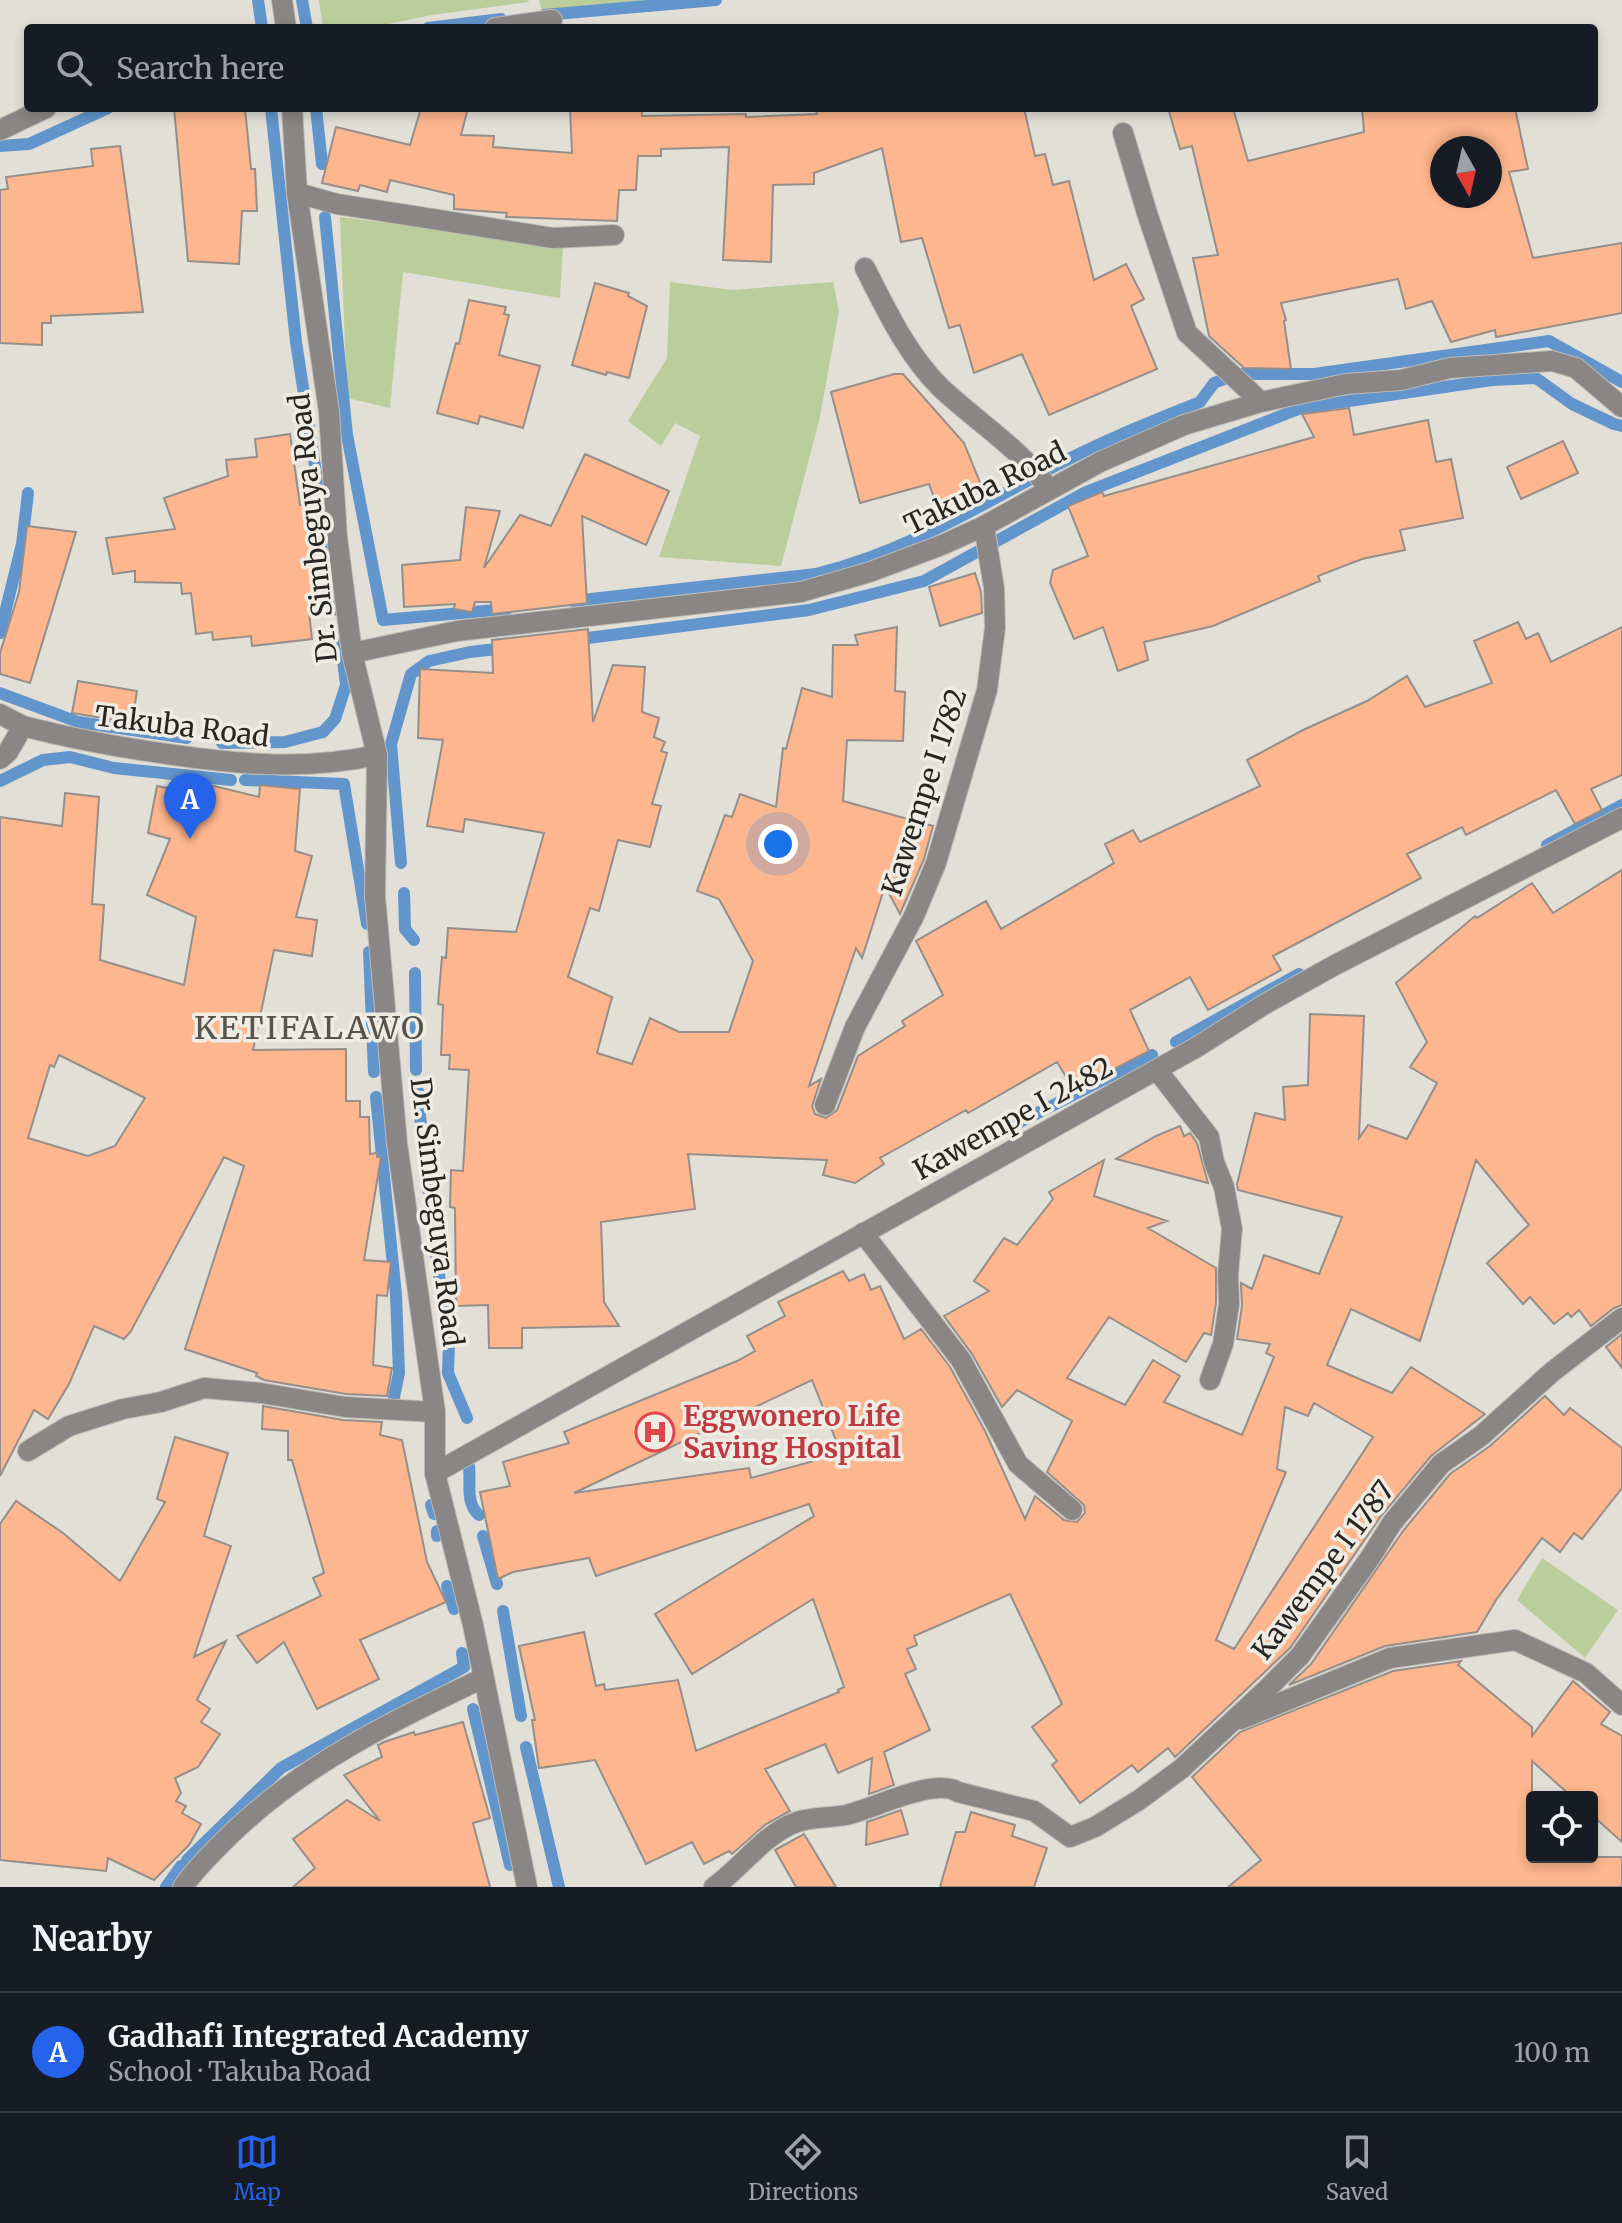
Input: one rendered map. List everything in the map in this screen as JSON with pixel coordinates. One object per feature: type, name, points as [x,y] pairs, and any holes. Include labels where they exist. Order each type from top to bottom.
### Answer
[{"type":"street","points":[[282,0],[285,24]]},
{"type":"street","points":[[524,24],[552,20]]},
{"type":"street","points":[[0,130],[38,112]]},
{"type":"street","name":"Dr. Simbeguya Road","points":[[292,112],[297,193],[329,412],[337,537],[352,653],[377,755],[375,896],[399,1158],[435,1412],[435,1473],[473,1625],[527,1887]]},
{"type":"street","points":[[1123,133],[1187,333],[1261,402]]},
{"type":"street","points":[[297,193],[337,204],[553,238],[614,235]]},
{"type":"street","points":[[865,268],[905,343],[939,386],[1019,454],[1049,489]]},
{"type":"street","name":"Takuba Road","points":[[352,653],[457,631],[801,592],[870,572],[984,526],[1100,462],[1184,425],[1261,402],[1346,384],[1401,380],[1450,368],[1552,361],[1576,368],[1622,407]]},
{"type":"street","name":"Kawempe I 1782","points":[[825,1105],[855,1027],[914,916],[936,863],[987,690],[995,628],[994,588],[984,526]]},
{"type":"street","name":"Takuba Road","points":[[0,714],[23,726],[84,742],[242,765],[340,763],[377,755]]},
{"type":"street","points":[[0,759],[8,752],[23,726]]},
{"type":"street","name":"Kawempe I 2482","points":[[435,1473],[1157,1070],[1335,965],[1622,818]]},
{"type":"street","points":[[1157,1070],[1209,1137],[1224,1187],[1232,1229],[1227,1318],[1223,1344],[1210,1380]]},
{"type":"street","points":[[863,1233],[961,1360],[1018,1464],[1072,1510]]},
{"type":"street","name":"Kawempe I 1787","points":[[714,1887],[772,1837],[796,1822],[848,1814],[926,1789],[954,1789],[1034,1811],[1070,1837],[1095,1827],[1139,1800],[1181,1769],[1300,1656],[1392,1523],[1441,1464],[1481,1436],[1552,1372],[1622,1318]]},
{"type":"street","points":[[28,1451],[69,1426],[204,1388],[261,1393],[345,1407],[435,1412]]},
{"type":"street","points":[[1230,1724],[1390,1658],[1515,1640],[1586,1673],[1622,1705]]},
{"type":"street","points":[[183,1887],[192,1873],[244,1820],[309,1769],[382,1726],[483,1678]]},
{"type":"green space","points":[[319,0],[529,2],[388,24],[322,24]]},
{"type":"green space","points":[[539,0],[648,0],[542,12]]},
{"type":"green space","points":[[340,217],[563,245],[560,298],[403,272],[390,408],[347,398]]},
{"type":"green space","points":[[670,282],[732,290],[833,282],[839,311],[820,417],[781,566],[659,557],[700,436],[675,423],[661,446],[628,421],[667,358]]},
{"type":"green space","points":[[1542,1558],[1618,1610],[1585,1658],[1517,1600]]},
{"type":"building","points":[[174,112],[245,112],[251,169],[255,169],[257,211],[242,211],[239,264],[188,261]]},
{"type":"building","points":[[420,112],[467,112],[461,135],[494,136],[493,147],[572,153],[570,112],[642,112],[642,116],[746,114],[746,117],[816,112],[1025,112],[1035,156],[1045,154],[1053,185],[1069,181],[1094,280],[1126,264],[1144,299],[1131,306],[1157,369],[1049,415],[1022,354],[974,373],[960,325],[949,328],[922,238],[901,242],[882,148],[814,173],[814,184],[773,185],[771,262],[723,260],[729,147],[661,149],[661,156],[638,156],[636,190],[619,190],[617,221],[506,217],[507,213],[454,209],[454,195],[390,180],[387,192],[360,185],[358,191],[322,183],[336,127],[410,145]]},
{"type":"building","points":[[1169,112],[1234,112],[1248,161],[1364,132],[1362,112],[1516,112],[1528,169],[1509,172],[1533,258],[1622,243],[1622,313],[1496,337],[1495,330],[1451,342],[1432,301],[1406,309],[1398,279],[1281,303],[1291,369],[1244,368],[1209,336],[1193,258],[1218,255],[1192,146],[1180,149]]},
{"type":"building","points":[[120,146],[143,312],[51,316],[51,323],[42,323],[42,345],[0,343],[0,190],[8,189],[6,177],[93,166],[91,149]]},
{"type":"building","points":[[595,283],[629,293],[628,296],[647,306],[629,378],[572,365]]},
{"type":"building","points":[[469,300],[506,307],[504,314],[509,315],[499,355],[540,366],[523,428],[480,416],[478,424],[437,413]]},
{"type":"building","points":[[903,374],[964,443],[983,490],[938,508],[929,484],[860,503],[831,392]]},
{"type":"building","points":[[1349,408],[1354,435],[1428,420],[1436,462],[1451,459],[1463,518],[1400,530],[1405,550],[1362,559],[1318,576],[1320,581],[1213,626],[1144,642],[1148,660],[1118,671],[1103,627],[1074,639],[1050,583],[1053,570],[1088,556],[1068,506],[1102,492],[1104,496],[1314,437],[1302,414]]},
{"type":"building","points":[[290,434],[300,505],[305,505],[316,602],[308,603],[312,639],[252,646],[251,636],[213,640],[212,632],[196,634],[191,593],[182,594],[181,583],[135,582],[135,571],[113,574],[106,538],[175,529],[164,498],[228,476],[226,460],[257,457],[255,439]]},
{"type":"building","points":[[1563,441],[1578,473],[1521,499],[1507,467]]},
{"type":"building","points":[[585,454],[669,491],[646,545],[582,516],[587,603],[492,614],[491,602],[475,602],[472,612],[454,609],[455,604],[404,607],[402,565],[460,560],[466,507],[500,511],[484,568],[520,515],[551,526]]},
{"type":"building","points":[[27,526],[76,532],[30,683],[0,674],[0,653],[19,592]]},
{"type":"building","points":[[975,573],[981,592],[982,613],[940,626],[929,587]]},
{"type":"building","points":[[1518,622],[1526,639],[1538,633],[1551,662],[1622,627],[1622,775],[1591,789],[1602,810],[1575,824],[1556,790],[1466,835],[1462,827],[1407,854],[1421,878],[1273,956],[1281,970],[1208,1010],[1190,977],[1130,1010],[1149,1051],[1074,1090],[1057,1062],[880,1158],[884,1164],[855,1183],[823,1175],[827,1160],[688,1154],[695,1209],[601,1222],[604,1302],[619,1326],[522,1328],[522,1348],[489,1348],[488,1305],[456,1306],[455,1208],[450,1207],[451,1170],[463,1171],[469,1070],[449,1069],[450,1055],[441,1055],[443,1005],[438,1004],[442,957],[446,958],[448,928],[516,932],[544,833],[465,819],[463,832],[427,826],[443,740],[418,738],[420,669],[493,673],[492,640],[588,629],[593,722],[613,665],[645,667],[642,712],[659,718],[654,737],[665,742],[661,751],[667,753],[652,804],[661,806],[650,847],[618,840],[599,911],[590,908],[568,977],[612,997],[597,1053],[632,1064],[650,1018],[679,1032],[729,1032],[753,961],[719,899],[697,891],[725,815],[732,817],[740,794],[776,807],[783,748],[786,749],[802,688],[832,697],[833,645],[858,645],[855,635],[897,627],[895,691],[905,692],[903,741],[847,740],[843,801],[933,826],[924,859],[900,914],[885,886],[862,958],[856,948],[809,1086],[821,1079],[812,1106],[815,1114],[826,1118],[837,1110],[858,1056],[905,1026],[902,1021],[943,995],[916,941],[986,901],[1001,929],[1114,863],[1105,844],[1133,830],[1140,842],[1260,786],[1247,760],[1367,701],[1407,676],[1425,707],[1492,683],[1474,641]]},
{"type":"building","points":[[78,681],[137,691],[132,723],[72,713]]},
{"type":"building","points":[[181,778],[259,797],[260,785],[300,789],[295,851],[312,856],[296,917],[317,920],[312,956],[274,950],[253,1050],[346,1049],[346,1101],[360,1101],[360,1117],[369,1117],[370,1154],[377,1153],[377,1157],[381,1157],[364,1260],[391,1262],[387,1296],[377,1295],[373,1365],[392,1368],[387,1396],[346,1394],[264,1380],[256,1376],[257,1373],[185,1349],[244,1166],[224,1157],[131,1331],[124,1339],[94,1326],[69,1384],[48,1419],[34,1410],[0,1476],[0,817],[62,826],[65,793],[99,797],[92,904],[104,905],[100,960],[184,985],[196,917],[147,895],[170,839],[148,833],[157,786],[178,790]],"holes":[[[59,1055],[145,1098],[115,1146],[88,1156],[28,1138],[50,1065],[54,1067]]]},
{"type":"building","points":[[1622,870],[1622,1305],[1591,1326],[1579,1310],[1571,1317],[1568,1313],[1554,1324],[1530,1297],[1523,1304],[1487,1263],[1529,1225],[1476,1160],[1420,1341],[1351,1309],[1327,1365],[1392,1393],[1411,1367],[1485,1414],[1431,1456],[1381,1516],[1290,1648],[1175,1757],[1168,1748],[1138,1772],[1132,1765],[1080,1803],[1052,1765],[1057,1761],[1032,1727],[1062,1704],[1010,1594],[914,1636],[917,1645],[907,1649],[916,1669],[905,1674],[930,1730],[884,1752],[894,1785],[869,1794],[872,1758],[838,1773],[825,1744],[765,1769],[790,1811],[766,1824],[732,1854],[729,1851],[704,1864],[692,1842],[646,1864],[595,1760],[539,1768],[532,1720],[535,1720],[519,1646],[584,1632],[596,1686],[604,1684],[605,1690],[678,1680],[696,1751],[839,1692],[844,1687],[813,1599],[692,1674],[655,1614],[814,1516],[809,1504],[596,1576],[589,1558],[513,1572],[498,1579],[480,1492],[510,1486],[503,1462],[569,1443],[564,1432],[755,1351],[747,1336],[785,1316],[778,1302],[843,1271],[849,1281],[864,1274],[871,1290],[880,1286],[904,1339],[921,1329],[950,1367],[985,1431],[1025,1519],[1035,1496],[1064,1520],[1077,1522],[1085,1513],[1084,1505],[1047,1472],[1072,1421],[1017,1390],[1002,1407],[972,1354],[944,1316],[989,1291],[974,1281],[1004,1238],[1017,1245],[1053,1199],[1049,1192],[1104,1160],[1094,1196],[1167,1221],[1148,1228],[1216,1268],[1216,1303],[1211,1335],[1204,1333],[1186,1362],[1109,1317],[1067,1378],[1125,1405],[1153,1360],[1180,1376],[1164,1402],[1242,1435],[1274,1357],[1266,1353],[1270,1344],[1237,1339],[1242,1306],[1241,1283],[1252,1289],[1264,1255],[1319,1274],[1342,1217],[1238,1190],[1237,1184],[1255,1113],[1285,1120],[1283,1087],[1308,1085],[1310,1014],[1364,1016],[1359,1138],[1368,1125],[1407,1139],[1437,1083],[1410,1067],[1427,1042],[1396,983],[1475,916],[1477,918],[1532,883],[1553,913]],"holes":[[[812,1380],[839,1448],[816,1457],[818,1460],[751,1478],[749,1468],[574,1493]],[[1314,1403],[1373,1437],[1234,1649],[1216,1640],[1286,1472],[1277,1469],[1285,1407],[1308,1416]]]},
{"type":"building","points":[[1180,1126],[1184,1136],[1190,1133],[1197,1143],[1208,1183],[1116,1159],[1156,1136]]},
{"type":"building","points":[[1622,1334],[1622,1368],[1606,1347]]},
{"type":"building","points":[[1545,1396],[1564,1415],[1570,1408],[1622,1448],[1622,1488],[1582,1539],[1574,1533],[1560,1552],[1542,1538],[1496,1600],[1477,1632],[1385,1646],[1289,1685],[1311,1664],[1403,1531],[1450,1474],[1490,1446]]},
{"type":"building","points":[[263,1406],[343,1420],[382,1422],[380,1435],[402,1440],[427,1562],[446,1602],[360,1640],[379,1679],[317,1709],[284,1642],[257,1663],[237,1636],[321,1596],[313,1578],[324,1573],[292,1460],[288,1460],[288,1431],[262,1429]]},
{"type":"building","points":[[175,1437],[228,1453],[204,1536],[231,1546],[194,1657],[226,1641],[197,1700],[210,1709],[201,1722],[220,1734],[198,1767],[175,1778],[181,1793],[176,1801],[186,1806],[182,1813],[201,1824],[189,1845],[154,1880],[108,1858],[106,1871],[0,1860],[0,1524],[16,1501],[63,1533],[120,1581],[165,1502],[157,1499]]},
{"type":"building","points":[[1461,1661],[1458,1665],[1532,1727],[1532,1736],[1573,1681],[1610,1712],[1601,1724],[1622,1736],[1622,1842],[1598,1820],[1598,1791],[1565,1791],[1532,1761],[1532,1791],[1526,1791],[1526,1863],[1598,1863],[1598,1857],[1622,1857],[1622,1887],[1228,1887],[1261,1860],[1192,1777],[1240,1732],[1393,1671]]},
{"type":"building","points":[[463,1722],[490,1818],[473,1823],[490,1887],[293,1887],[315,1868],[293,1839],[347,1800],[380,1821],[344,1775],[382,1757],[378,1745],[384,1742]]},
{"type":"building","points":[[901,1810],[908,1834],[866,1845],[867,1822]]},
{"type":"building","points":[[971,1812],[1015,1825],[1012,1836],[1047,1848],[1034,1887],[940,1887],[956,1832],[965,1832]]},
{"type":"building","points":[[804,1834],[836,1887],[796,1887],[775,1850]]},
{"type":"waterway","points":[[258,0],[261,24]]},
{"type":"waterway","points":[[302,0],[306,24]]},
{"type":"waterway","points":[[544,15],[716,0]]},
{"type":"waterway","points":[[460,24],[501,19]]},
{"type":"waterway","points":[[0,146],[29,144],[99,112]]},
{"type":"waterway","points":[[271,112],[296,342],[337,610]]},
{"type":"waterway","points":[[316,112],[322,164]]},
{"type":"waterway","points":[[325,217],[347,435],[383,620],[507,609]]},
{"type":"waterway","points":[[573,601],[816,574],[848,565],[968,513],[1091,448],[1200,402],[1214,383],[1237,374],[1314,374],[1549,341],[1622,382]]},
{"type":"waterway","points":[[572,640],[809,610],[924,581],[1086,492],[1301,408],[1492,380],[1536,378],[1572,404],[1622,426]]},
{"type":"waterway","points":[[0,633],[22,544],[28,493]]},
{"type":"waterway","points":[[222,743],[285,742],[323,732],[335,719],[346,685],[341,644]]},
{"type":"waterway","points":[[401,863],[391,744],[411,674],[429,661],[506,648]]},
{"type":"waterway","points":[[0,693],[78,722],[187,738]]},
{"type":"waterway","points":[[0,781],[43,760],[70,757],[114,768],[231,780]]},
{"type":"waterway","points":[[245,780],[344,784],[367,924]]},
{"type":"waterway","points":[[1547,845],[1622,805]]},
{"type":"waterway","points":[[404,893],[405,929],[414,940]]},
{"type":"waterway","points":[[369,952],[374,1072]]},
{"type":"waterway","points":[[415,973],[416,1070]]},
{"type":"waterway","points":[[1176,1042],[1299,974]]},
{"type":"waterway","points":[[1004,1130],[1152,1055]]},
{"type":"waterway","points":[[418,1091],[422,1138]]},
{"type":"waterway","points":[[376,1097],[396,1295],[399,1373],[394,1397]]},
{"type":"waterway","points":[[425,1168],[428,1190]]},
{"type":"waterway","points":[[432,1226],[449,1343],[448,1373],[467,1418]]},
{"type":"waterway","points":[[469,1466],[470,1499],[479,1515]]},
{"type":"waterway","points":[[431,1505],[434,1514]]},
{"type":"waterway","points":[[437,1531],[437,1536]]},
{"type":"waterway","points":[[483,1536],[497,1584]]},
{"type":"waterway","points":[[447,1586],[454,1609]]},
{"type":"waterway","points":[[503,1611],[521,1716]]},
{"type":"waterway","points":[[187,1860],[281,1768],[464,1667],[462,1653]]},
{"type":"waterway","points":[[473,1709],[510,1865]]},
{"type":"waterway","points":[[526,1747],[559,1887]]},
{"type":"waterway","points":[[166,1887],[181,1866]]},
{"type":"place","name":"Gadhafi Integrated Academy","points":[[190,839]]},
{"type":"place","name":"Eggwonero Life Saving Hospital","points":[[655,1432]]},
{"type":"district","name":"KETIFALAWO","points":[[310,1028]]}]
